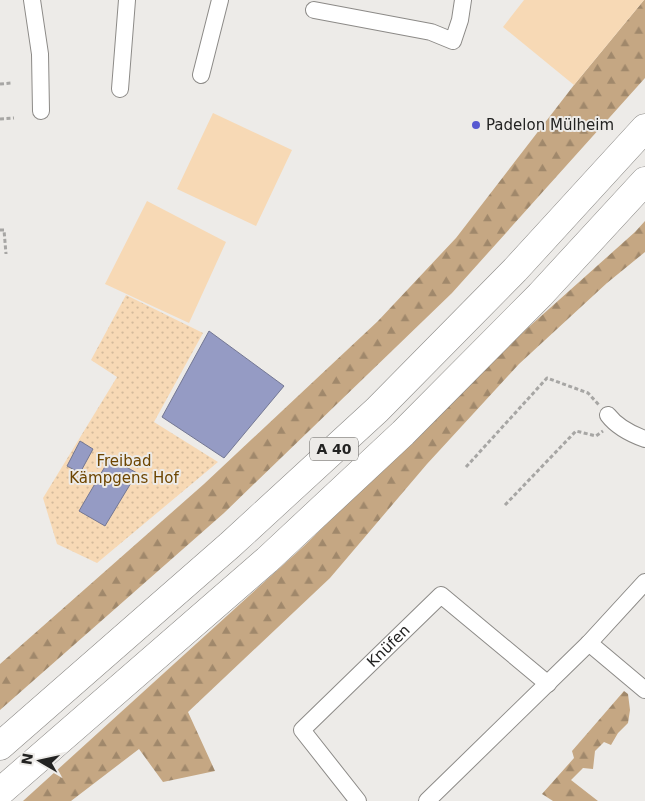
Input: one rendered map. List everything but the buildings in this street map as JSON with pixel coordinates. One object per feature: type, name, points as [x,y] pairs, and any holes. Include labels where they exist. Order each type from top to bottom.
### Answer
[{"type":"highway","name":"A 40","points":[[0,746],[230,545],[377,410],[515,270],[645,128]]},
{"type":"highway","name":"A 40","points":[[0,792],[267,560],[403,433],[540,295],[645,181]]},
{"type":"street","points":[[32,0],[40,54],[41,111]]},
{"type":"street","points":[[120,89],[127,0]]},
{"type":"street","points":[[201,75],[220,0]]},
{"type":"street","points":[[314,10],[431,32],[453,41],[460,20],[463,0]]},
{"type":"street","points":[[610,419],[637,437],[645,440]]},
{"type":"street","points":[[434,799],[589,643],[645,582]]},
{"type":"street","name":"Knüfen","points":[[358,801],[302,730],[441,595],[548,684]]},
{"type":"street","points":[[589,643],[645,690]]},
{"type":"path","points":[[0,84],[11,83]]},
{"type":"path","points":[[0,119],[14,118]]},
{"type":"path","points":[[0,230],[4,230],[6,254]]},
{"type":"path","points":[[466,467],[547,378],[588,393],[610,419],[596,436],[576,431],[505,505]]},
{"type":"green space","points":[[524,0],[644,0],[574,85],[503,27]]},
{"type":"green space","points":[[644,0],[645,78],[452,293],[224,513],[0,710],[0,664],[204,484],[378,321],[456,238],[574,85]]},
{"type":"green space","points":[[213,113],[292,150],[256,226],[177,189]]},
{"type":"green space","points":[[147,201],[226,242],[189,323],[105,284]]},
{"type":"green space","points":[[645,221],[645,252],[607,283],[519,364],[427,464],[330,578],[188,712],[215,771],[163,782],[139,749],[71,801],[23,801],[304,546],[512,342]]},
{"type":"green space","name":"Freibad Kämpgens Hof","points":[[126,295],[203,333],[154,422],[218,462],[97,563],[57,544],[43,498],[117,377],[91,360]]},
{"type":"green space","points":[[624,691],[628,694],[630,710],[628,723],[618,733],[611,745],[604,742],[595,751],[593,769],[583,768],[571,780],[598,801],[553,801],[542,794],[574,758],[572,751]]},
{"type":"water","points":[[209,331],[284,386],[224,458],[162,417]]},
{"type":"water","points":[[80,441],[93,449],[80,473],[67,466]]},
{"type":"water","points":[[110,458],[137,473],[105,526],[79,511]]},
{"type":"place","name":"Padelon Mülheim","points":[[476,125]]}]
